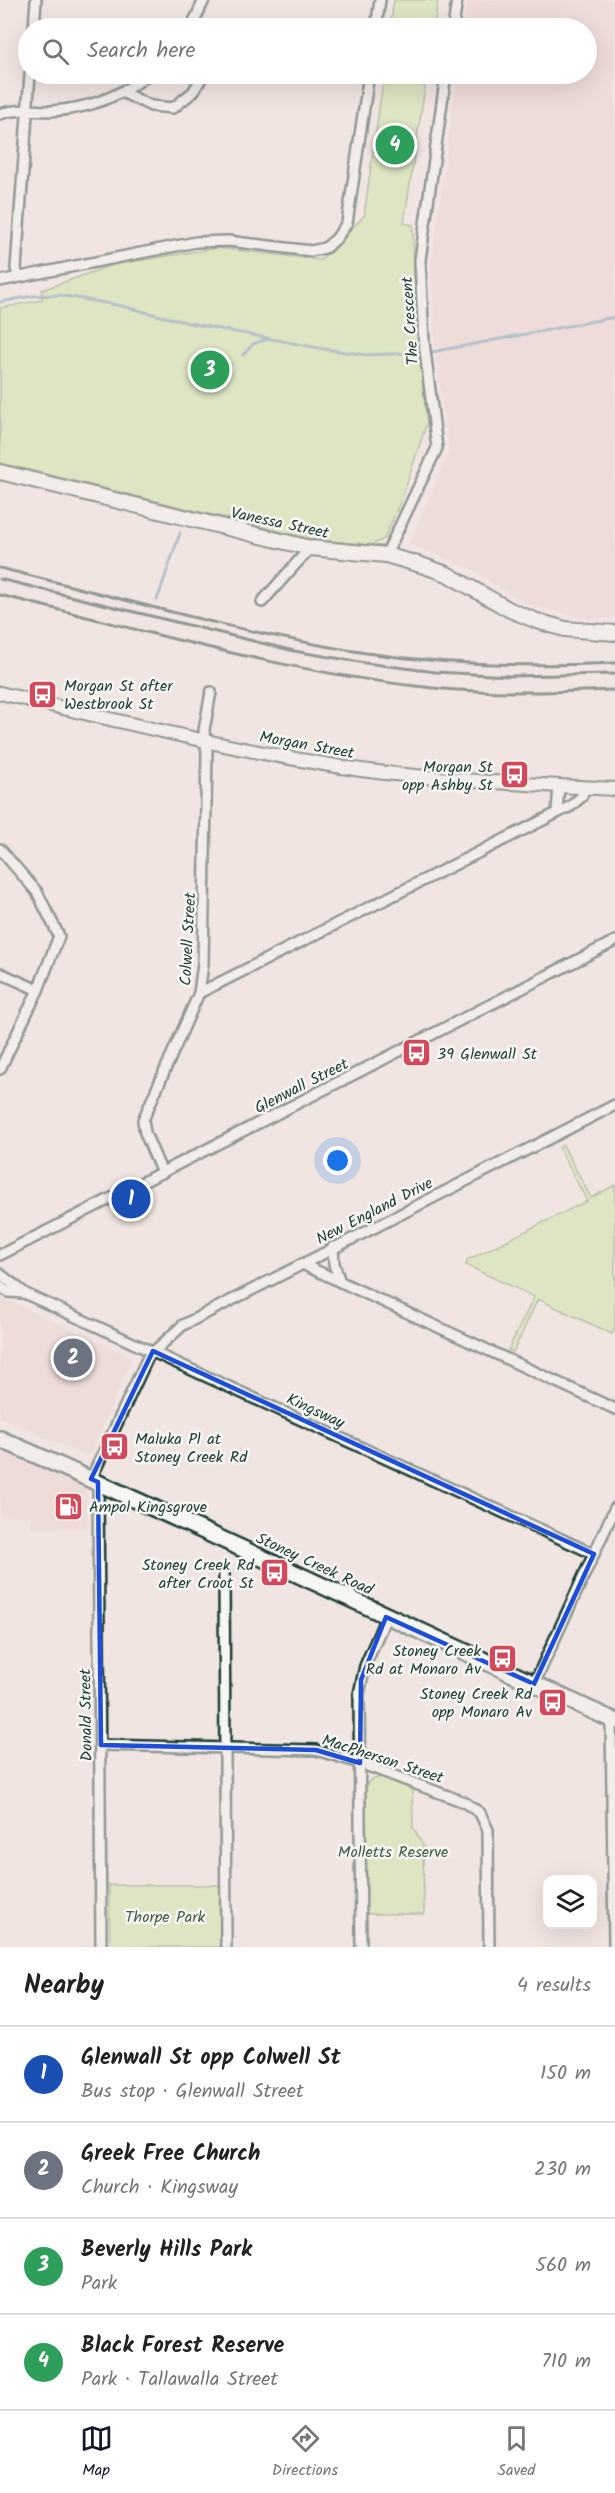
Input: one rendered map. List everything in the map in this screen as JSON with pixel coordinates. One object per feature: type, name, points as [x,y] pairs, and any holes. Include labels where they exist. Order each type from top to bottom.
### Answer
[{"type":"main road","name":"Vanessa Street","points":[[0,472],[310,548],[386,555],[447,574],[510,610],[537,621],[566,629],[615,633]]},
{"type":"main road","name":"Stoney Creek Road","points":[[0,1439],[613,1720]]},
{"type":"street","points":[[35,18],[36,0]]},
{"type":"street","points":[[196,18],[204,0]]},
{"type":"street","points":[[377,18],[380,0]]},
{"type":"street","points":[[454,18],[457,0]]},
{"type":"street","points":[[18,277],[16,268],[29,84]]},
{"type":"street","points":[[0,114],[10,110],[66,110],[85,106],[122,92],[134,84]]},
{"type":"street","points":[[122,92],[151,106],[173,108],[193,92],[198,84]]},
{"type":"street","points":[[0,281],[196,242],[228,242],[311,251],[325,248],[336,239],[347,223],[368,84]]},
{"type":"street","name":"The Crescent","points":[[386,555],[437,448],[425,346],[420,260],[445,84]]},
{"type":"street","points":[[262,602],[310,548]]},
{"type":"street","name":"Colwell Street","points":[[162,1173],[143,1120],[200,993],[203,952],[207,752],[204,730],[211,692]]},
{"type":"street","name":"Morgan Street","points":[[0,693],[206,742],[283,757],[390,773],[615,789]]},
{"type":"street","points":[[557,812],[559,786]]},
{"type":"street","points":[[200,993],[557,812],[576,801],[585,787]]},
{"type":"street","points":[[0,849],[37,892],[59,936],[38,990],[0,1069]]},
{"type":"street","name":"Glenwall Street","points":[[0,1255],[615,941]]},
{"type":"street","points":[[0,973],[38,990]]},
{"type":"street","name":"New England Drive","points":[[95,1481],[144,1363],[171,1334],[196,1316],[615,1105]]},
{"type":"street","points":[[333,1247],[334,1264],[340,1282]]},
{"type":"street","points":[[302,1264],[615,1409]]},
{"type":"street","name":"Kingsway","points":[[0,1274],[26,1293],[594,1554]]},
{"type":"street","name":"Kingsway","points":[[0,1287],[9,1292],[26,1293]]},
{"type":"street","name":"Donald Street","points":[[95,1481],[101,1745],[101,1947]]},
{"type":"street","points":[[534,1684],[615,1508]]},
{"type":"street","points":[[224,1573],[226,1947]]},
{"type":"street","points":[[361,1947],[361,1680],[386,1617]]},
{"type":"street","points":[[613,1720],[615,1947]]},
{"type":"street","name":"MacPherson Street","points":[[101,1745],[316,1750],[360,1763],[464,1802],[480,1813],[488,1830],[489,1947]]},
{"type":"highlighted area","points":[[153,1351],[594,1554],[534,1684],[386,1617],[361,1680],[360,1763],[316,1750],[101,1745],[98,1482],[91,1479]]},
{"type":"shaded area","points":[[467,0],[615,0],[615,618],[589,619],[543,609],[521,601],[471,569],[409,544],[449,451],[436,358],[431,269],[456,84],[597,84],[597,18],[464,18]]},
{"type":"shaded area","points":[[0,1297],[132,1357],[91,1452],[85,1456],[0,1417]]},
{"type":"shaded area","points":[[0,1449],[84,1489],[87,1493],[88,1528],[31,1528],[31,1516],[0,1517]]},
{"type":"green space","points":[[394,0],[438,0],[435,18],[391,18]]},
{"type":"green space","points":[[383,84],[425,84],[404,223],[413,225],[415,318],[427,422],[402,498],[384,539],[371,545],[312,539],[0,463],[0,308],[42,300],[42,290],[112,265],[217,248],[321,260],[364,216]]},
{"type":"green space","points":[[563,1145],[591,1198],[615,1185],[615,1327],[612,1334],[538,1299],[513,1352],[508,1350],[534,1297],[466,1265],[467,1260],[587,1201],[559,1148]]},
{"type":"green space","name":"Molletts Reserve","points":[[381,1777],[412,1789],[413,1827],[423,1846],[424,1914],[365,1914],[364,1791],[370,1780]]},
{"type":"green space","name":"Thorpe Park","points":[[109,1885],[220,1885],[220,1947],[110,1947]]},
{"type":"waterway","points":[[0,302],[32,296],[59,295],[117,305],[189,323],[367,355],[432,352],[615,317]]},
{"type":"waterway","points":[[243,355],[253,344],[268,339]]},
{"type":"waterway","points":[[157,600],[180,533]]},
{"type":"railway","points":[[0,568],[228,626],[366,653],[490,664],[615,663]]},
{"type":"railway","points":[[0,579],[294,651],[365,663],[436,672],[509,676],[615,674]]},
{"type":"railway","points":[[0,595],[215,649],[378,681],[478,691],[615,690]]},
{"type":"place","name":"Black Forest Reserve","points":[[395,145]]},
{"type":"place","name":"Beverly Hills Park","points":[[210,370]]},
{"type":"place","name":"Morgan St after Westbrook St","points":[[43,694]]},
{"type":"place","name":"Morgan St opp Ashby St","points":[[514,775]]},
{"type":"place","name":"39 Glenwall St","points":[[416,1053]]},
{"type":"place","name":"Glenwall St opp Colwell St","points":[[131,1199]]},
{"type":"place","name":"Greek Free Church","points":[[73,1358]]},
{"type":"place","name":"Maluka Pl at Stoney Creek Rd","points":[[114,1447]]},
{"type":"place","name":"Ampol Kingsgrove","points":[[68,1506]]},
{"type":"place","name":"Stoney Creek Rd after Croot St","points":[[275,1573]]},
{"type":"place","name":"Stoney Creek Rd at Monaro Av","points":[[502,1659]]},
{"type":"place","name":"Stoney Creek Rd opp Monaro Av","points":[[553,1702]]}]
